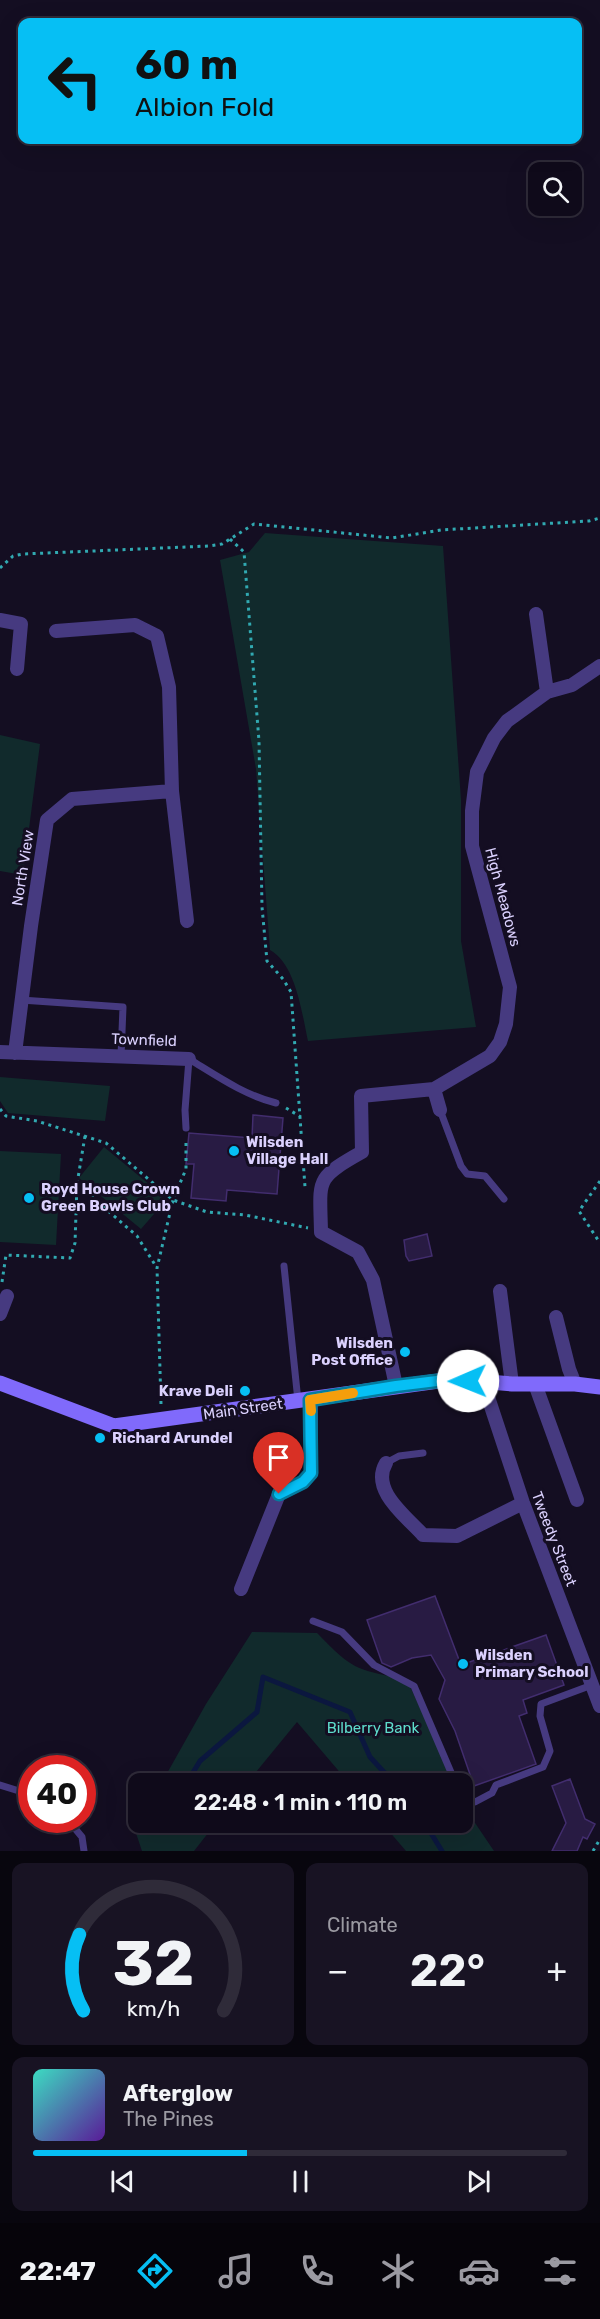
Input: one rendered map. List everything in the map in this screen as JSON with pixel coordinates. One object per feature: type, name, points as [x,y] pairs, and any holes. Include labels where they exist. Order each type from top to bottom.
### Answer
[{"type":"street","points":[[536,614],[547,692]]},
{"type":"street","points":[[0,620],[21,624],[17,669]]},
{"type":"street","points":[[56,631],[135,625],[157,636],[169,687],[172,791],[188,921]]},
{"type":"street","name":"High Meadows","points":[[434,1089],[490,1056],[500,1042],[506,1024],[510,987],[472,846],[472,811],[477,772],[494,738],[507,721],[547,692],[572,686],[600,666]]},
{"type":"street","name":"North View","points":[[15,1053],[47,820],[72,800],[172,791]]},
{"type":"street","name":"Townfield","points":[[0,1052],[189,1059]]},
{"type":"street","points":[[396,1386],[373,1280],[358,1252],[315,1231],[322,1180],[332,1169],[362,1152],[361,1096],[434,1089],[440,1110]]},
{"type":"street","points":[[500,1291],[512,1384]]},
{"type":"street","points":[[0,1314],[3,1294]]},
{"type":"street","points":[[556,1317],[575,1384]]},
{"type":"street","name":"Main Street","points":[[0,1383],[114,1426],[453,1379],[600,1387]]},
{"type":"street","name":"Tweedy Street","points":[[483,1382],[523,1503],[600,1706]]},
{"type":"street","points":[[535,1384],[577,1500]]},
{"type":"street","points":[[241,1589],[279,1494],[303,1482],[311,1473],[304,1400]]},
{"type":"street","points":[[386,1462],[382,1469],[384,1493],[423,1535],[457,1536],[523,1503]]},
{"type":"lane","points":[[21,1000],[123,1007],[122,1056]]},
{"type":"lane","points":[[186,1128],[189,1059]]},
{"type":"lane","name":"Townfield","points":[[189,1059],[226,1083],[260,1099],[276,1103]]},
{"type":"lane","points":[[440,1110],[461,1166],[467,1174],[485,1176],[504,1199]]},
{"type":"lane","points":[[284,1266],[304,1400]]},
{"type":"lane","points":[[386,1462],[399,1456],[423,1453]]},
{"type":"lane","points":[[313,1622],[342,1632],[374,1665],[414,1686],[451,1773]]},
{"type":"lane","points":[[473,1802],[492,1793],[496,1785],[543,1767],[550,1751],[540,1716],[541,1704],[592,1685]]},
{"type":"lane","points":[[0,1785],[18,1791]]},
{"type":"lane","points":[[79,1833],[82,1837],[84,1851]]},
{"type":"path","points":[[0,568],[13,556],[23,554],[222,544],[254,524],[392,538],[441,530],[590,521],[600,518]]},
{"type":"path","points":[[230,539],[244,552],[259,741],[262,907],[267,961],[291,992],[305,1193]]},
{"type":"path","points":[[276,1103],[301,1117]]},
{"type":"path","points":[[0,1109],[6,1116],[37,1121],[106,1143],[173,1200],[207,1212],[245,1215],[315,1231]]},
{"type":"path","points":[[162,1421],[157,1268],[173,1200],[186,1169],[186,1128]]},
{"type":"path","points":[[3,1294],[6,1255],[69,1258],[75,1243],[78,1184],[84,1136]]},
{"type":"path","points":[[600,1181],[579,1211],[600,1243]]},
{"type":"path","points":[[78,1184],[137,1236],[157,1268]]},
{"type":"path","points":[[308,1217],[315,1231]]},
{"type":"path","points":[[593,1851],[600,1839]]},
{"type":"green space","points":[[265,533],[443,546],[461,800],[461,941],[476,1027],[308,1041],[292,978],[279,957],[270,950],[256,769],[220,560],[249,552]]},
{"type":"green space","points":[[0,735],[40,744],[23,875],[0,871]]},
{"type":"green space","points":[[0,1077],[110,1086],[105,1121],[8,1113],[0,1101]]},
{"type":"green space","points":[[104,1147],[167,1199],[141,1229],[79,1178]]},
{"type":"green space","name":"Royd House Crown Green Bowls Club","points":[[0,1151],[61,1154],[56,1245],[0,1242]]},
{"type":"green space","name":"Bilberry Bank","points":[[252,1632],[317,1633],[349,1663],[408,1682],[450,1773],[340,1773],[297,1722],[255,1773],[167,1773],[206,1704]]},
{"type":"green space","points":[[473,1820],[494,1851],[406,1851],[391,1833],[473,1833]]},
{"type":"green space","points":[[136,1833],[208,1833],[194,1851],[142,1851]]},
{"type":"building","name":"Wilsden Village Hall","points":[[253,1115],[283,1118],[277,1194],[227,1190],[226,1201],[191,1198],[194,1164],[186,1164],[189,1133],[252,1138]]},
{"type":"building","points":[[427,1234],[432,1256],[409,1261],[404,1240]]},
{"type":"building","points":[[435,1596],[461,1665],[546,1635],[564,1685],[523,1700],[527,1713],[519,1716],[536,1764],[474,1786],[473,1773],[470,1773],[455,1731],[439,1699],[445,1680],[431,1655],[412,1658],[391,1667],[382,1663],[367,1620]]},
{"type":"building","points":[[570,1779],[585,1819],[595,1824],[587,1839],[583,1837],[577,1851],[552,1851],[566,1823],[552,1786]]},
{"type":"waterway","points":[[193,1773],[200,1761],[257,1712],[263,1677],[350,1712],[370,1757],[385,1773]]},
{"type":"waterway","points":[[431,1833],[442,1851]]},
{"type":"slow traffic","points":[[311,1411],[310,1400],[353,1393]]},
{"type":"place","name":"Wilsden Village Hall","points":[[234,1151]]},
{"type":"place","name":"Royd House Crown Green Bowls Club","points":[[29,1198]]},
{"type":"place","name":"Wilsden Post Office","points":[[405,1352]]},
{"type":"place","name":"Krave Deli","points":[[245,1391]]},
{"type":"place","name":"Richard Arundel","points":[[100,1438]]},
{"type":"place","name":"Wilsden Primary School","points":[[463,1664]]},
{"type":"route","points":[[279,1494],[303,1482],[311,1473],[310,1400],[453,1379],[468,1381]]}]
